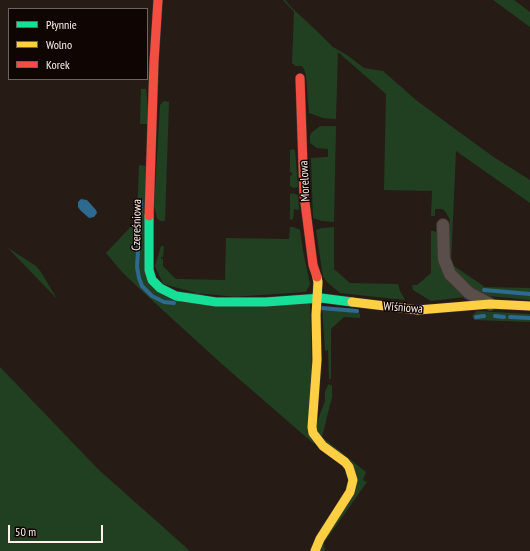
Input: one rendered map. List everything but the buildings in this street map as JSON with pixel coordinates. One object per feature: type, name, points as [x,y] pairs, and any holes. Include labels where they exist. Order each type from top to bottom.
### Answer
[{"type":"street","name":"Czereśniowa","points":[[158,0],[149,198],[148,270],[151,276],[155,283],[163,290],[171,294],[192,299],[216,302],[247,303],[317,298]]},
{"type":"street","name":"Morelowa","points":[[300,78],[304,195],[313,265],[318,282],[325,292],[338,299]]},
{"type":"street","name":"Wiśniowa","points":[[443,225],[444,259],[450,274],[469,293],[490,304]]},
{"type":"street","name":"Morelowa","points":[[315,551],[320,539],[350,492],[353,480],[349,467],[345,462],[323,446],[313,433],[312,428],[317,360],[316,322],[318,282]]},
{"type":"street","name":"Wiśniowa","points":[[317,298],[338,299],[418,310],[490,304],[530,306]]},
{"type":"green space","points":[[283,0],[285,0],[333,47],[347,55],[364,68],[383,71],[416,100],[451,126],[495,158],[530,180],[530,203],[456,151],[451,264],[485,287],[530,288],[530,300],[489,296],[473,291],[450,268],[450,220],[445,211],[442,209],[435,209],[435,216],[431,216],[432,191],[384,190],[386,94],[338,52],[336,119],[323,118],[309,113],[304,69],[302,66],[294,66],[294,64],[292,64],[294,12]]},
{"type":"green space","points":[[493,0],[514,0],[530,12],[530,27]]},
{"type":"green space","points":[[141,89],[146,89],[149,124],[140,124]]},
{"type":"green space","points":[[164,101],[169,102],[165,221],[160,221],[157,218],[154,206],[160,105]]},
{"type":"green space","points":[[320,126],[336,126],[334,222],[322,221],[313,218],[311,158],[328,157],[328,149],[317,148],[310,143],[311,133]]},
{"type":"green space","points":[[290,150],[295,150],[298,187],[294,188],[290,186],[290,176],[292,173],[290,172]]},
{"type":"green space","points":[[139,165],[146,166],[154,289],[310,304],[314,444],[223,365],[143,292],[122,272],[106,253],[137,220]]},
{"type":"green space","points":[[292,193],[298,195],[299,210],[294,209],[293,219],[290,220],[290,194]]},
{"type":"green space","points":[[290,227],[300,230],[310,284],[306,292],[216,298],[163,284],[155,266],[161,246],[164,246],[163,257],[161,257],[163,259],[163,266],[176,279],[225,280],[226,238],[289,239]]},
{"type":"green space","points":[[334,227],[334,269],[350,283],[398,284],[405,300],[340,293],[327,282],[323,277],[316,230]]},
{"type":"green space","points":[[431,231],[438,234],[465,295],[464,297],[431,301],[413,290],[412,285],[417,285],[431,273]]},
{"type":"green space","points":[[8,248],[36,266],[57,299]]},
{"type":"green space","points":[[322,306],[357,309],[360,314],[360,318],[344,317],[331,329],[331,379],[329,379],[328,350],[325,351]]},
{"type":"green space","points":[[477,311],[530,314],[530,322],[474,320],[472,316]]},
{"type":"green space","points":[[0,367],[99,470],[190,551],[0,551]]},
{"type":"green space","points":[[329,384],[332,386],[332,397],[322,437],[366,472],[363,480],[367,482],[324,543],[325,551],[318,551],[320,543],[348,503],[357,481],[355,472],[349,463],[326,444],[317,430],[317,422],[325,401],[325,392]]},
{"type":"water","points":[[81,199],[87,200],[96,210],[97,213],[94,217],[89,218],[80,210],[78,207],[78,202]]},
{"type":"waterway","points":[[141,201],[137,267],[139,278],[142,286],[152,296],[164,302],[174,303]]},
{"type":"waterway","points":[[484,290],[530,294]]},
{"type":"waterway","points":[[321,308],[357,311]]},
{"type":"waterway","points":[[476,317],[484,316]]},
{"type":"waterway","points":[[495,316],[504,317]]},
{"type":"waterway","points":[[510,317],[530,318]]},
{"type":"traffic: fast","points":[[149,216],[149,270],[152,280],[160,288],[176,296],[216,302],[266,302],[321,298],[352,302]]},
{"type":"traffic: slow","points":[[315,551],[320,539],[350,492],[353,480],[349,467],[345,462],[323,446],[313,433],[312,427],[317,360],[317,277]]},
{"type":"traffic: slow","points":[[352,302],[418,310],[490,304],[530,306]]},
{"type":"traffic: jam","points":[[149,216],[154,62],[158,0]]},
{"type":"traffic: jam","points":[[300,78],[304,195],[313,265],[317,277]]}]
